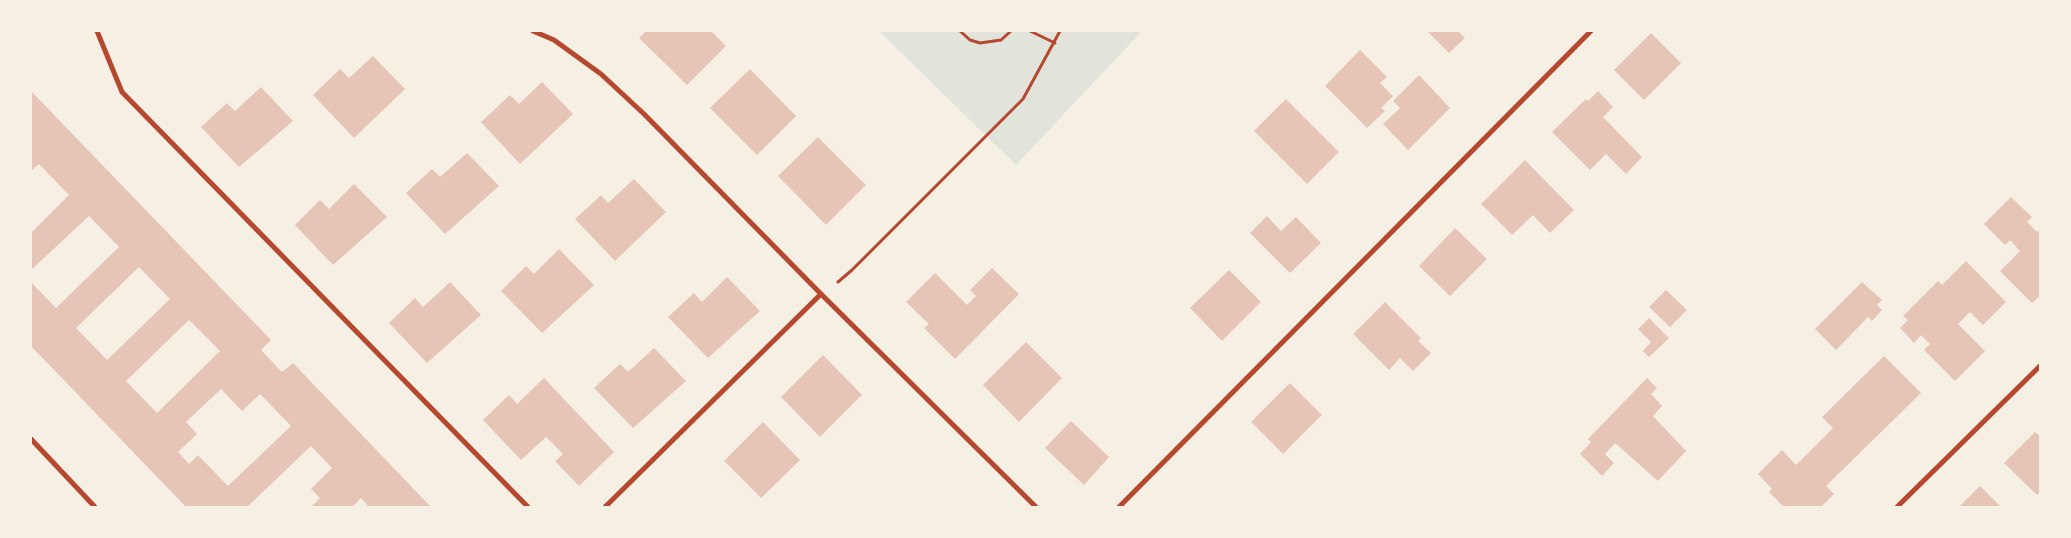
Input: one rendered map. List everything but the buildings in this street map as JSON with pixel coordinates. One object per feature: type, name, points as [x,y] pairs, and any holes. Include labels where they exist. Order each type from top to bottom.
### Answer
[{"type":"street","points":[[97,31],[122,92],[528,507]]},
{"type":"street","points":[[533,31],[554,40],[608,81],[1036,507]]},
{"type":"street","points":[[1119,507],[1591,31]]},
{"type":"street","points":[[605,507],[822,294]]},
{"type":"street","points":[[1896,507],[2040,366]]},
{"type":"street","points":[[31,439],[95,507]]},
{"type":"path","points":[[960,31],[970,40],[990,43],[1001,40],[1011,31]]},
{"type":"path","points":[[1030,31],[1055,43]]},
{"type":"path","points":[[822,294],[852,270],[1023,99],[1060,31]]},
{"type":"shaded area","points":[[879,31],[1142,31],[1016,165]]}]
